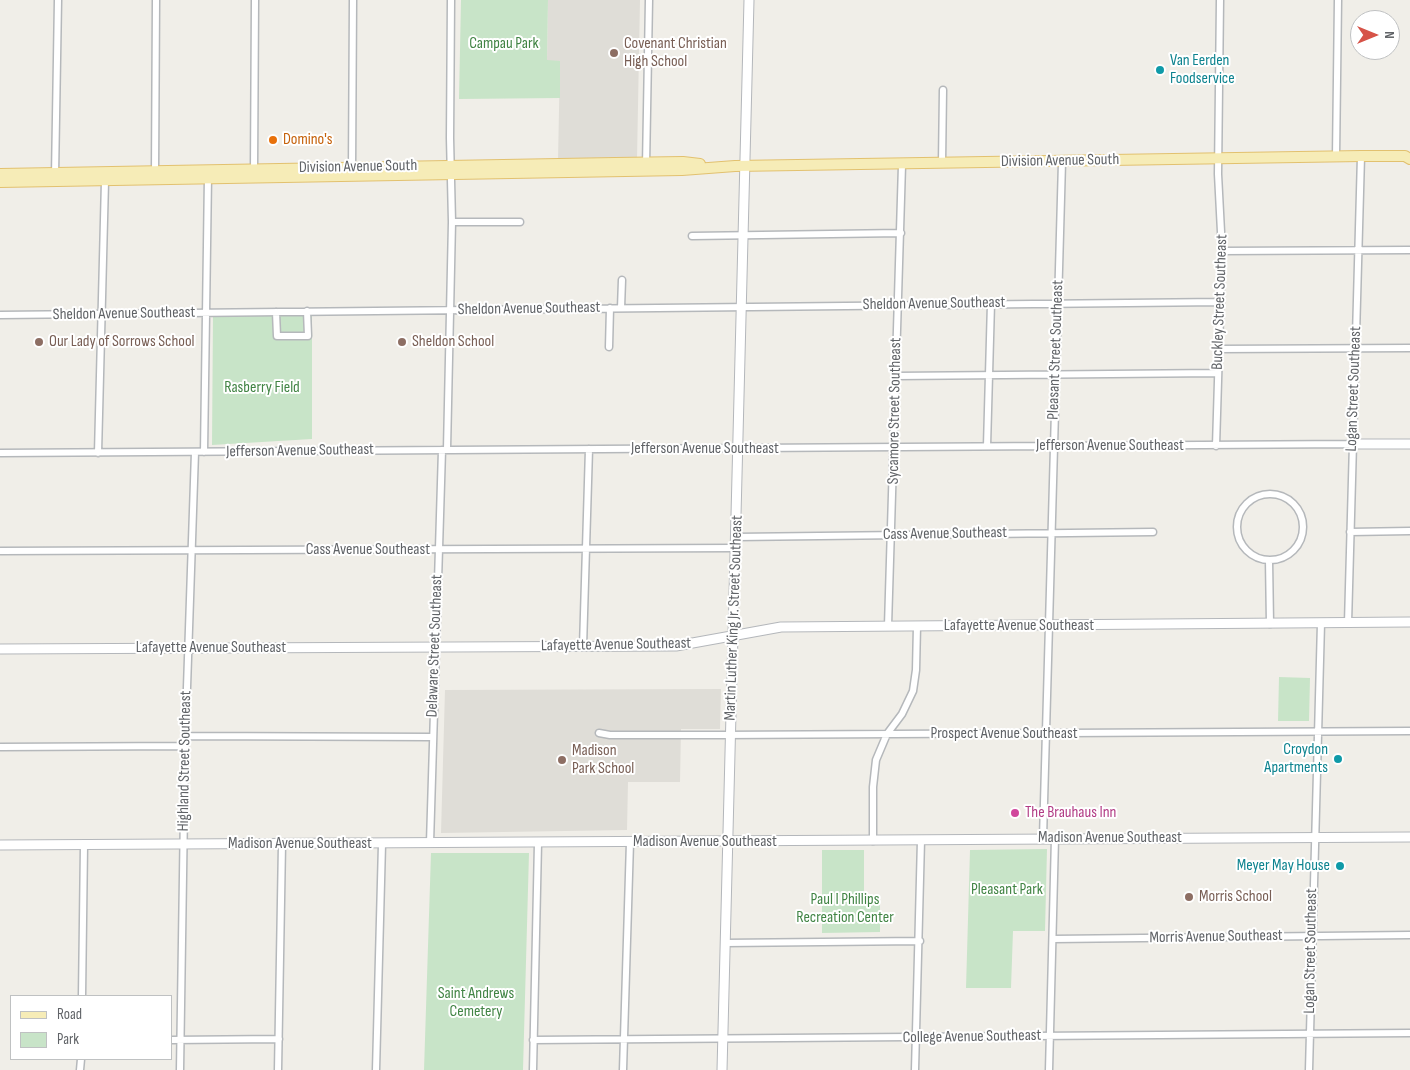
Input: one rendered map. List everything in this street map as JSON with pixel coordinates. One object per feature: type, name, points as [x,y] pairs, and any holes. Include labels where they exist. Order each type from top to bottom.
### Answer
[{"type":"main road","name":"Division Avenue South","points":[[0,182],[55,177],[208,174],[646,167],[682,170],[716,166],[902,165],[1408,156]]},
{"type":"main road","name":"Division Avenue South","points":[[0,174],[105,181],[155,176]]},
{"type":"street","points":[[55,177],[58,0]]},
{"type":"street","points":[[155,176],[156,0]]},
{"type":"street","points":[[254,174],[255,0]]},
{"type":"street","points":[[352,172],[353,0]]},
{"type":"street","name":"Delaware Street Southeast","points":[[430,843],[438,549],[444,450],[452,222],[451,0]]},
{"type":"street","points":[[646,167],[649,0]]},
{"type":"street","name":"Martin Luther King Jr. Street Southeast","points":[[722,1070],[726,842],[734,636],[746,166],[748,0]]},
{"type":"street","name":"Buckley Street Southeast","points":[[1216,446],[1222,251],[1218,158],[1220,0]]},
{"type":"street","points":[[1336,157],[1338,0]]},
{"type":"street","points":[[942,163],[943,90]]},
{"type":"street","name":"Logan Street Southeast","points":[[1348,622],[1361,156]]},
{"type":"street","name":"Pleasant Street Southeast","points":[[1043,838],[1062,162]]},
{"type":"street","name":"Sycamore Street Southeast","points":[[888,626],[902,165]]},
{"type":"street","points":[[204,452],[208,174]]},
{"type":"street","points":[[98,453],[105,181]]},
{"type":"street","points":[[452,222],[520,222]]},
{"type":"street","points":[[692,236],[901,232]]},
{"type":"street","points":[[1222,251],[1410,250]]},
{"type":"street","points":[[621,308],[622,280]]},
{"type":"street","name":"Sheldon Avenue Southeast","points":[[0,315],[1221,302]]},
{"type":"street","points":[[987,446],[991,303]]},
{"type":"street","points":[[609,347],[610,308]]},
{"type":"street","points":[[276,312],[277,336],[308,336],[307,311]]},
{"type":"street","points":[[1219,348],[1410,348]]},
{"type":"street","points":[[896,376],[1218,373]]},
{"type":"street","name":"Jefferson Avenue Southeast","points":[[0,453],[1410,444]]},
{"type":"street","points":[[583,646],[589,449]]},
{"type":"street","name":"Highland Street Southeast","points":[[180,1070],[185,746],[195,452]]},
{"type":"street","points":[[1272,493],[1289,500],[1296,506],[1303,524],[1299,542],[1294,550],[1287,555],[1269,560],[1252,555],[1245,550],[1237,534],[1236,525],[1242,508],[1248,502],[1255,497],[1272,493]]},
{"type":"street","points":[[1350,532],[1410,531]]},
{"type":"street","name":"Cass Avenue Southeast","points":[[736,537],[1153,532]]},
{"type":"street","name":"Cass Avenue Southeast","points":[[0,551],[736,548]]},
{"type":"street","points":[[1269,560],[1270,624]]},
{"type":"street","name":"Lafayette Avenue Southeast","points":[[0,649],[676,646],[781,627],[1410,622]]},
{"type":"street","name":"Logan Street Southeast","points":[[1309,1070],[1311,936],[1321,623]]},
{"type":"street","points":[[873,841],[874,770],[886,734],[902,714],[913,691],[916,670],[917,626]]},
{"type":"street","name":"Prospect Avenue Southeast","points":[[599,732],[610,735],[731,735],[1410,731]]},
{"type":"street","points":[[186,736],[432,737]]},
{"type":"street","points":[[0,747],[185,746]]},
{"type":"street","name":"Madison Avenue Southeast","points":[[0,845],[1410,837]]},
{"type":"street","points":[[1049,1070],[1055,838]]},
{"type":"street","points":[[915,1070],[920,941],[921,840]]},
{"type":"street","points":[[624,1070],[630,842]]},
{"type":"street","points":[[533,1070],[538,843]]},
{"type":"street","points":[[278,1070],[282,844]]},
{"type":"street","points":[[376,1070],[382,844]]},
{"type":"street","points":[[82,995],[84,845]]},
{"type":"street","name":"Morris Avenue Southeast","points":[[1053,939],[1410,935]]},
{"type":"street","points":[[725,943],[920,941]]},
{"type":"street","name":"College Avenue Southeast","points":[[533,1040],[1410,1033]]},
{"type":"street","points":[[172,1040],[279,1039]]},
{"type":"shaded area","points":[[548,0],[640,0],[637,159],[558,160],[560,61],[547,61]]},
{"type":"shaded area","name":"Madison Park School","points":[[721,689],[720,729],[681,729],[680,782],[628,782],[627,830],[441,833],[445,690]]},
{"type":"green space","name":"Campau Park","points":[[461,0],[548,0],[547,60],[560,61],[560,98],[459,99]]},
{"type":"green space","name":"Rasberry Field","points":[[312,311],[312,439],[212,445],[213,313]]},
{"type":"green space","points":[[1279,677],[1310,678],[1309,721],[1278,721]]},
{"type":"green space","name":"Pleasant Park","points":[[1047,849],[1045,931],[1013,931],[1011,988],[966,988],[970,850]]},
{"type":"green space","name":"Paul I Phillips Recreation Center","points":[[822,850],[864,850],[864,895],[880,896],[880,932],[822,933]]},
{"type":"green space","name":"Saint Andrews Cemetery","points":[[431,853],[529,853],[523,1070],[424,1070]]},
{"type":"place","name":"Covenant Christian High School","points":[[614,53]]},
{"type":"place","name":"Van Eerden Foodservice","points":[[1160,70]]},
{"type":"place","name":"Domino's","points":[[273,140]]},
{"type":"place","name":"Our Lady of Sorrows School","points":[[39,342]]},
{"type":"place","name":"Sheldon School","points":[[402,342]]},
{"type":"place","name":"Croydon Apartments","points":[[1338,759]]},
{"type":"place","name":"Madison Park School","points":[[562,760]]},
{"type":"place","name":"The Brauhaus Inn","points":[[1015,813]]},
{"type":"place","name":"Meyer May House","points":[[1340,866]]},
{"type":"place","name":"Morris School","points":[[1189,897]]}]
